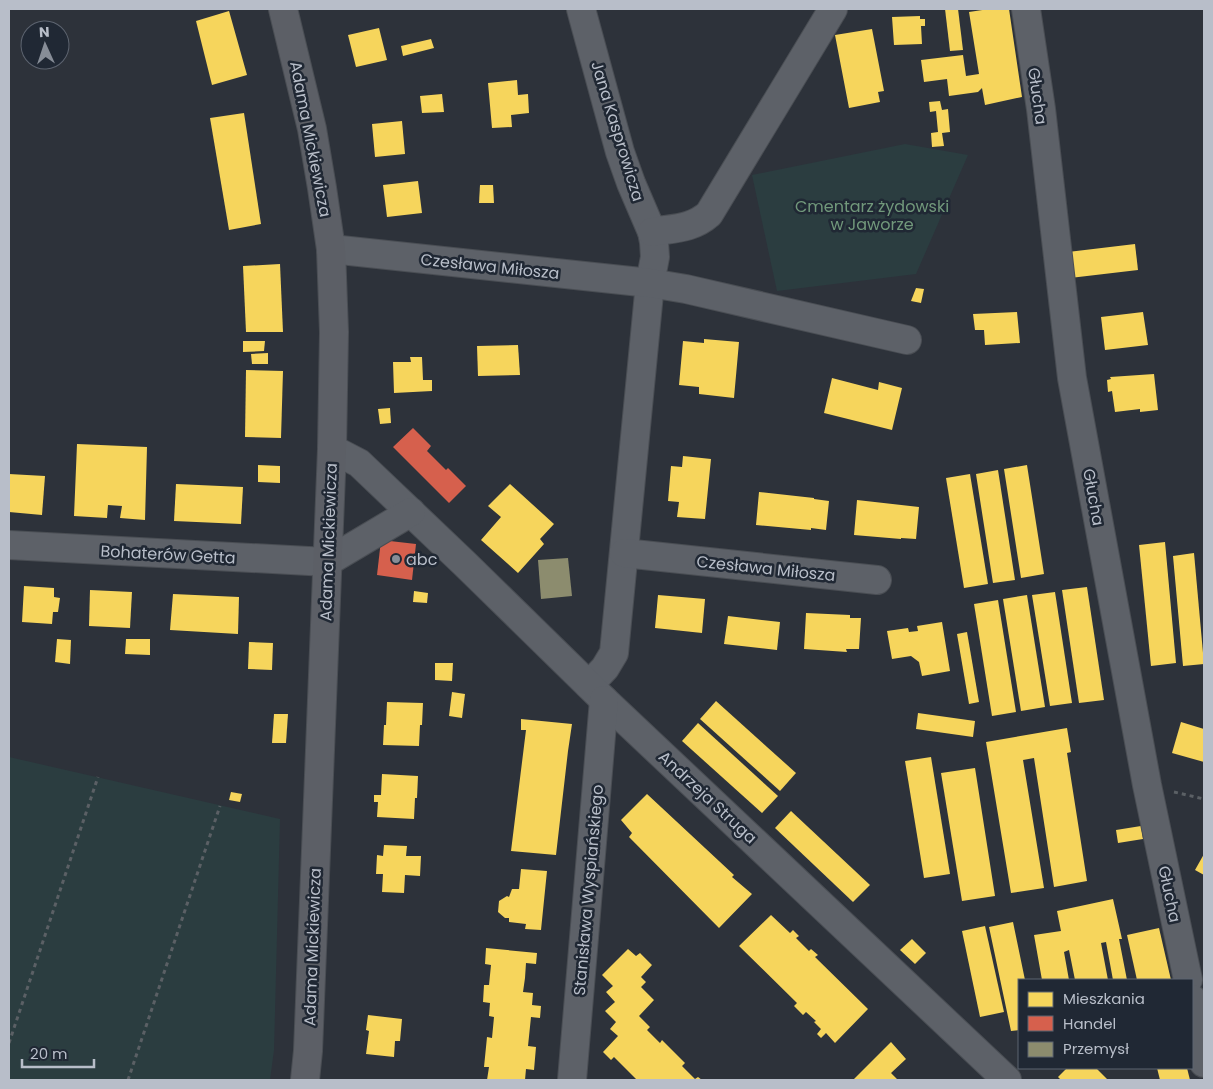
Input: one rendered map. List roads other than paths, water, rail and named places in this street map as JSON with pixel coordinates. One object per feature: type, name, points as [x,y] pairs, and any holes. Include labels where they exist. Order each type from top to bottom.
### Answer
[{"type":"main road","name":"Adama Mickiewicza","points":[[284,9],[312,129],[322,188],[331,248],[334,332],[332,449],[308,1051],[305,1080]]},
{"type":"street","name":"Jana Kasprowicza","points":[[581,9],[620,152],[652,232],[655,250],[650,283]]},
{"type":"street","points":[[652,232],[694,224],[709,214],[833,9]]},
{"type":"street","name":"Głucha","points":[[1026,9],[1042,119],[1072,378],[1147,785],[1188,979]]},
{"type":"street","name":"Czesława Miłosza","points":[[331,248],[650,283],[686,289],[907,340]]},
{"type":"street","points":[[596,692],[605,668],[614,653],[650,283]]},
{"type":"street","name":"Andrzeja Struga","points":[[332,449],[359,463],[596,692],[1007,1080]]},
{"type":"street","points":[[327,562],[411,512]]},
{"type":"street","name":"Bohaterów Getta","points":[[9,545],[327,562]]},
{"type":"street","name":"Czesława Miłosza","points":[[624,554],[877,580]]},
{"type":"street","name":"Stanisława Wyspiańskiego","points":[[578,1075],[596,692]]},
{"type":"street","points":[[1193,1004],[1204,1063]]},
{"type":"place","name":"abc","points":[[396,559]]},
{"type":"park label","name":"Cmentarz żydowski w Jaworze","points":[[872,215]]}]
